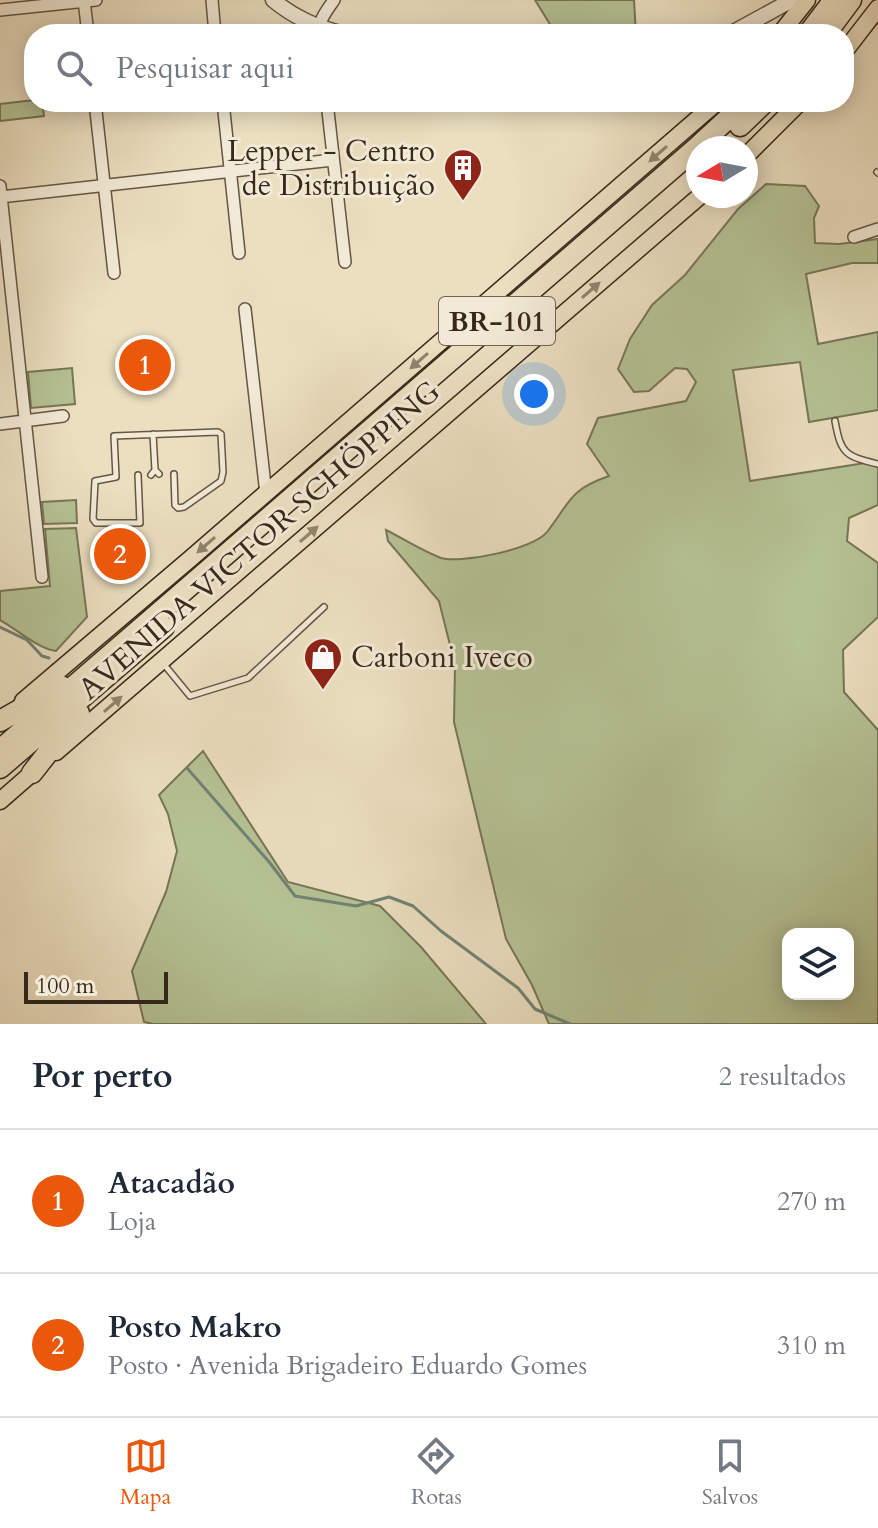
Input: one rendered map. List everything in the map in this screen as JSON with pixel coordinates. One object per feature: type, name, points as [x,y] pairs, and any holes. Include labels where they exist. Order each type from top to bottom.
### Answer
[{"type":"highway","points":[[816,24],[834,0]]},
{"type":"highway","points":[[833,24],[851,0]]},
{"type":"highway","name":"BR-101","points":[[0,768],[104,670],[735,112]]},
{"type":"highway","points":[[729,136],[754,112]]},
{"type":"highway","name":"BR-101","points":[[0,750],[104,670],[686,174]]},
{"type":"highway","points":[[0,720],[104,670]]},
{"type":"highway","points":[[32,773],[104,670]]},
{"type":"main road","points":[[788,24],[807,0]]},
{"type":"main road","points":[[854,41],[875,19]]},
{"type":"main road","points":[[0,720],[266,494],[705,112]]},
{"type":"main road","points":[[758,144],[790,112]]},
{"type":"main road","name":"AVENIDA VICTOR SCHÖPPING","points":[[0,801],[686,208]]},
{"type":"street","points":[[0,10],[88,0],[88,24]]},
{"type":"street","points":[[212,0],[214,24]]},
{"type":"street","points":[[273,0],[308,24]]},
{"type":"street","points":[[322,24],[334,0]]},
{"type":"street","points":[[748,24],[792,0]]},
{"type":"street","points":[[96,112],[114,273]]},
{"type":"street","points":[[224,112],[239,253]]},
{"type":"street","points":[[328,112],[345,262]]},
{"type":"street","points":[[42,577],[0,193],[104,186],[333,160]]},
{"type":"street","points":[[854,237],[878,229]]},
{"type":"street","points":[[245,309],[266,494]]},
{"type":"street","points":[[0,424],[63,416]]},
{"type":"lane","points":[[835,421],[839,446],[844,451],[878,464]]},
{"type":"lane","points":[[153,434],[155,473]]},
{"type":"lane","points":[[138,475],[140,523],[96,523],[93,519],[95,481],[116,477],[112,437],[221,434],[221,481],[178,508],[175,505],[174,474]]},
{"type":"lane","points":[[162,661],[190,696],[248,678],[324,607]]},
{"type":"green space","points":[[535,0],[634,0],[635,24],[550,24]]},
{"type":"green space","points":[[24,101],[24,112],[43,112],[44,116],[0,121],[0,104]]},
{"type":"green space","points":[[766,184],[805,186],[819,206],[814,218],[815,243],[839,244],[878,239],[878,263],[852,263],[806,274],[818,344],[878,332],[878,410],[809,422],[800,362],[733,370],[750,481],[878,461],[878,505],[849,518],[847,541],[878,563],[878,617],[843,650],[844,692],[878,730],[878,1024],[549,1024],[532,985],[506,939],[454,722],[455,665],[439,601],[388,541],[386,530],[441,558],[464,559],[513,549],[547,532],[578,492],[609,476],[587,444],[598,418],[686,401],[696,382],[687,369],[675,368],[649,391],[634,392],[618,369],[630,339],[652,305],[685,275],[738,209],[758,208],[758,191]]},
{"type":"green space","points":[[72,368],[75,404],[31,408],[28,372]]},
{"type":"green space","points":[[76,500],[77,523],[44,524],[42,502]]},
{"type":"green space","points":[[76,528],[87,617],[56,651],[35,643],[0,620],[0,591],[50,586],[45,529]]},
{"type":"green space","points":[[203,751],[288,882],[380,906],[421,947],[486,1024],[144,1022],[132,971],[166,892],[177,851],[168,814],[159,795]]},
{"type":"waterway","points":[[0,627],[27,640],[42,656],[49,658]]},
{"type":"waterway","points":[[187,768],[295,896],[356,906],[389,897],[413,906],[441,931],[518,988],[535,1009],[570,1024]]},
{"type":"place","name":"Lepper - Centro de Distribuição","points":[[463,202]]},
{"type":"place","name":"Atacadão","points":[[145,365]]},
{"type":"place","name":"Posto Makro","points":[[120,554]]},
{"type":"place","name":"Carboni Iveco","points":[[323,691]]}]
